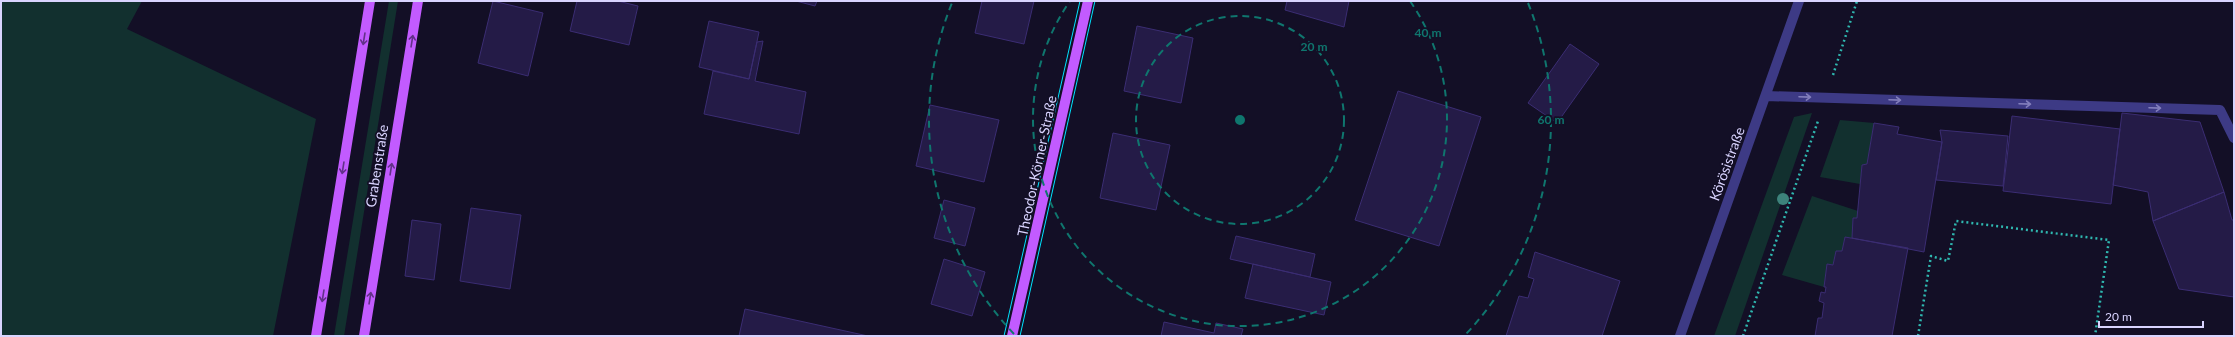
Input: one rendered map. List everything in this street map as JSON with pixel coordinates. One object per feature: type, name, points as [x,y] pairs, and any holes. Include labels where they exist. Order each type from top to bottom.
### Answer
[{"type":"main road","points":[[316,336],[370,1]]},
{"type":"main road","name":"Grabenstraße","points":[[364,336],[418,1]]},
{"type":"main road","name":"Theodor-Körner-Straße","points":[[1012,336],[1088,1]]},
{"type":"street","name":"Körösistraße","points":[[1680,336],[1800,1]]},
{"type":"street","points":[[1766,96],[2220,110],[2234,138]]},
{"type":"path","points":[[1743,336],[1826,98],[1857,1]]},
{"type":"path","points":[[1918,336],[1931,256],[1948,260],[1956,221],[2109,240],[2095,336]]},
{"type":"green space","points":[[1,1],[142,1],[127,29],[316,119],[273,336],[1,336]]},
{"type":"green space","points":[[389,1],[398,1],[344,336],[334,336]]},
{"type":"green space","points":[[1812,113],[1735,336],[1714,336],[1794,117]]},
{"type":"green space","points":[[1840,120],[1874,123],[1867,164],[1862,165],[1860,184],[1820,177]]},
{"type":"green space","points":[[1812,196],[1858,211],[1857,218],[1853,218],[1852,238],[1845,237],[1842,251],[1836,251],[1833,265],[1827,264],[1824,287],[1782,275]]},
{"type":"building","points":[[493,1],[543,13],[528,76],[478,63]]},
{"type":"building","points":[[577,1],[618,1],[638,6],[629,45],[570,31]]},
{"type":"building","points":[[796,1],[817,1],[815,6]]},
{"type":"building","points":[[982,1],[1034,1],[1024,44],[975,33]]},
{"type":"building","points":[[1287,1],[1349,1],[1344,27],[1285,10]]},
{"type":"building","points":[[709,21],[759,32],[749,79],[699,67]]},
{"type":"building","points":[[1137,26],[1193,38],[1181,103],[1124,91]]},
{"type":"building","points":[[763,41],[755,81],[806,92],[799,134],[704,114],[713,71],[749,79],[757,42]]},
{"type":"building","points":[[1570,44],[1599,64],[1557,123],[1528,103]]},
{"type":"building","points":[[1398,91],[1481,117],[1439,246],[1355,220]]},
{"type":"building","points":[[930,105],[999,120],[984,182],[916,166]]},
{"type":"building","points":[[2122,113],[2200,122],[2224,192],[2153,221],[2148,192],[2113,185]]},
{"type":"building","points":[[2012,116],[2120,129],[2111,204],[2003,191]]},
{"type":"building","points":[[1874,123],[1899,127],[1897,134],[1942,142],[1924,252],[1852,238],[1853,218],[1857,218],[1862,165],[1867,164]]},
{"type":"building","points":[[1940,130],[2008,136],[2003,186],[1936,180],[1942,142]]},
{"type":"building","points":[[1113,133],[1170,145],[1156,210],[1100,198]]},
{"type":"building","points":[[2224,192],[2232,220],[2234,220],[2234,297],[2179,289],[2153,221]]},
{"type":"building","points":[[944,200],[975,208],[965,246],[934,238]]},
{"type":"building","points":[[471,208],[521,215],[510,289],[460,281]]},
{"type":"building","points":[[412,220],[441,224],[434,280],[405,276]]},
{"type":"building","points":[[1236,236],[1315,254],[1310,277],[1230,259]]},
{"type":"building","points":[[1845,237],[1908,248],[1892,336],[1815,336],[1818,318],[1822,318],[1824,303],[1819,301],[1821,292],[1825,293],[1826,287],[1824,287],[1827,264],[1833,265],[1836,251],[1842,251]]},
{"type":"building","points":[[1535,252],[1620,281],[1602,336],[1506,336],[1519,296],[1528,298],[1534,279],[1528,277]]},
{"type":"building","points":[[944,259],[985,272],[972,316],[931,304]]},
{"type":"building","points":[[1253,264],[1331,282],[1324,315],[1245,298]]},
{"type":"building","points":[[745,309],[868,336],[739,336]]},
{"type":"building","points":[[1164,322],[1214,333],[1216,323],[1243,329],[1241,336],[1161,336]]},
{"type":"tram line","points":[[1004,336],[1080,1]]},
{"type":"tram line","points":[[1020,336],[1095,1]]}]
